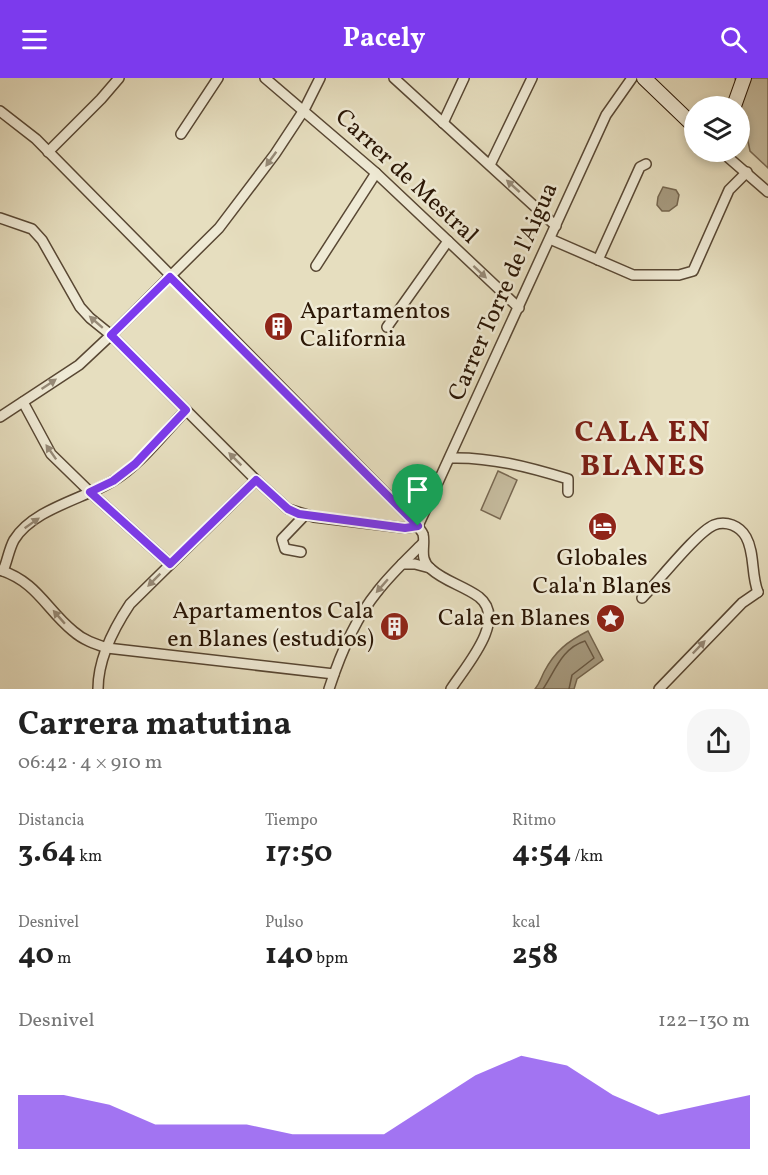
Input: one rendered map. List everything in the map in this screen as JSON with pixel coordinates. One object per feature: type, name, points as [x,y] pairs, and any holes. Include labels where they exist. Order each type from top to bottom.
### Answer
[{"type":"street","points":[[48,152],[101,99],[118,78]]},
{"type":"street","points":[[181,134],[218,78]]},
{"type":"street","name":"Carrer de Mestral","points":[[265,78],[376,173],[519,308]]},
{"type":"street","points":[[0,417],[78,364],[111,335],[219,228],[275,154],[304,110],[320,78]]},
{"type":"street","points":[[394,78],[556,226]]},
{"type":"street","points":[[443,123],[464,78]]},
{"type":"street","points":[[490,165],[532,78]]},
{"type":"street","name":"Carrer Torre de l'Aigua","points":[[418,526],[606,115],[633,78]]},
{"type":"street","points":[[644,78],[684,116]]},
{"type":"street","points":[[731,96],[741,84]]},
{"type":"street","points":[[665,97],[684,107]]},
{"type":"street","points":[[0,111],[19,124],[48,152],[418,526],[423,534],[424,558],[430,568]]},
{"type":"street","points":[[734,162],[768,192]]},
{"type":"street","points":[[739,162],[744,170]]},
{"type":"street","points":[[598,260],[640,167],[646,164]]},
{"type":"street","points":[[550,238],[633,275],[693,272],[729,190],[744,170]]},
{"type":"street","points":[[315,266],[376,173]]},
{"type":"street","points":[[0,218],[32,229],[42,240],[80,307],[90,318],[111,335],[288,509],[305,515],[405,528],[418,526]]},
{"type":"street","points":[[387,327],[448,241]]},
{"type":"street","points":[[23,402],[51,454],[170,564]]},
{"type":"street","points":[[186,410],[135,464],[113,481],[68,501],[26,526],[14,541],[2,571],[34,589],[73,632],[90,642],[107,648],[334,674]]},
{"type":"street","points":[[451,458],[487,459],[528,467],[568,479],[568,492]]},
{"type":"street","points":[[98,689],[107,648],[115,628],[130,604],[256,480]]},
{"type":"street","points":[[301,552],[285,549],[282,539],[305,515]]},
{"type":"street","points":[[642,598],[703,531],[719,523],[739,528],[747,537],[758,592]]},
{"type":"street","points":[[329,689],[358,620],[376,592],[422,544]]},
{"type":"street","points":[[402,564],[415,564],[430,568],[479,598],[488,607],[490,620],[486,634],[451,689]]},
{"type":"street","points":[[659,689],[742,603],[758,592],[768,592]]},
{"type":"shaded area","points":[[735,78],[768,78],[768,168],[750,151],[750,96],[739,96]]},
{"type":"shaded area","points":[[498,471],[517,480],[500,519],[481,510]]},
{"type":"water","points":[[663,187],[676,190],[679,195],[677,205],[669,211],[662,211],[657,205]]},
{"type":"water","points":[[588,631],[603,660],[577,679],[574,689],[535,689],[557,652]]},
{"type":"place","name":"Apartamentos California","points":[[279,326]]},
{"type":"place","name":"Globales Cala'n Blanes","points":[[602,526]]},
{"type":"place","name":"Cala en Blanes","points":[[611,619]]},
{"type":"place","name":"Apartamentos Cala en Blanes (estudios)","points":[[395,626]]},
{"type":"district","name":"CALA EN BLANES","points":[[643,450]]},
{"type":"route","points":[[170,277],[418,526],[405,528],[299,514],[288,509],[256,480],[170,564],[90,492],[113,481],[135,464],[186,410],[111,335],[170,277]]}]
